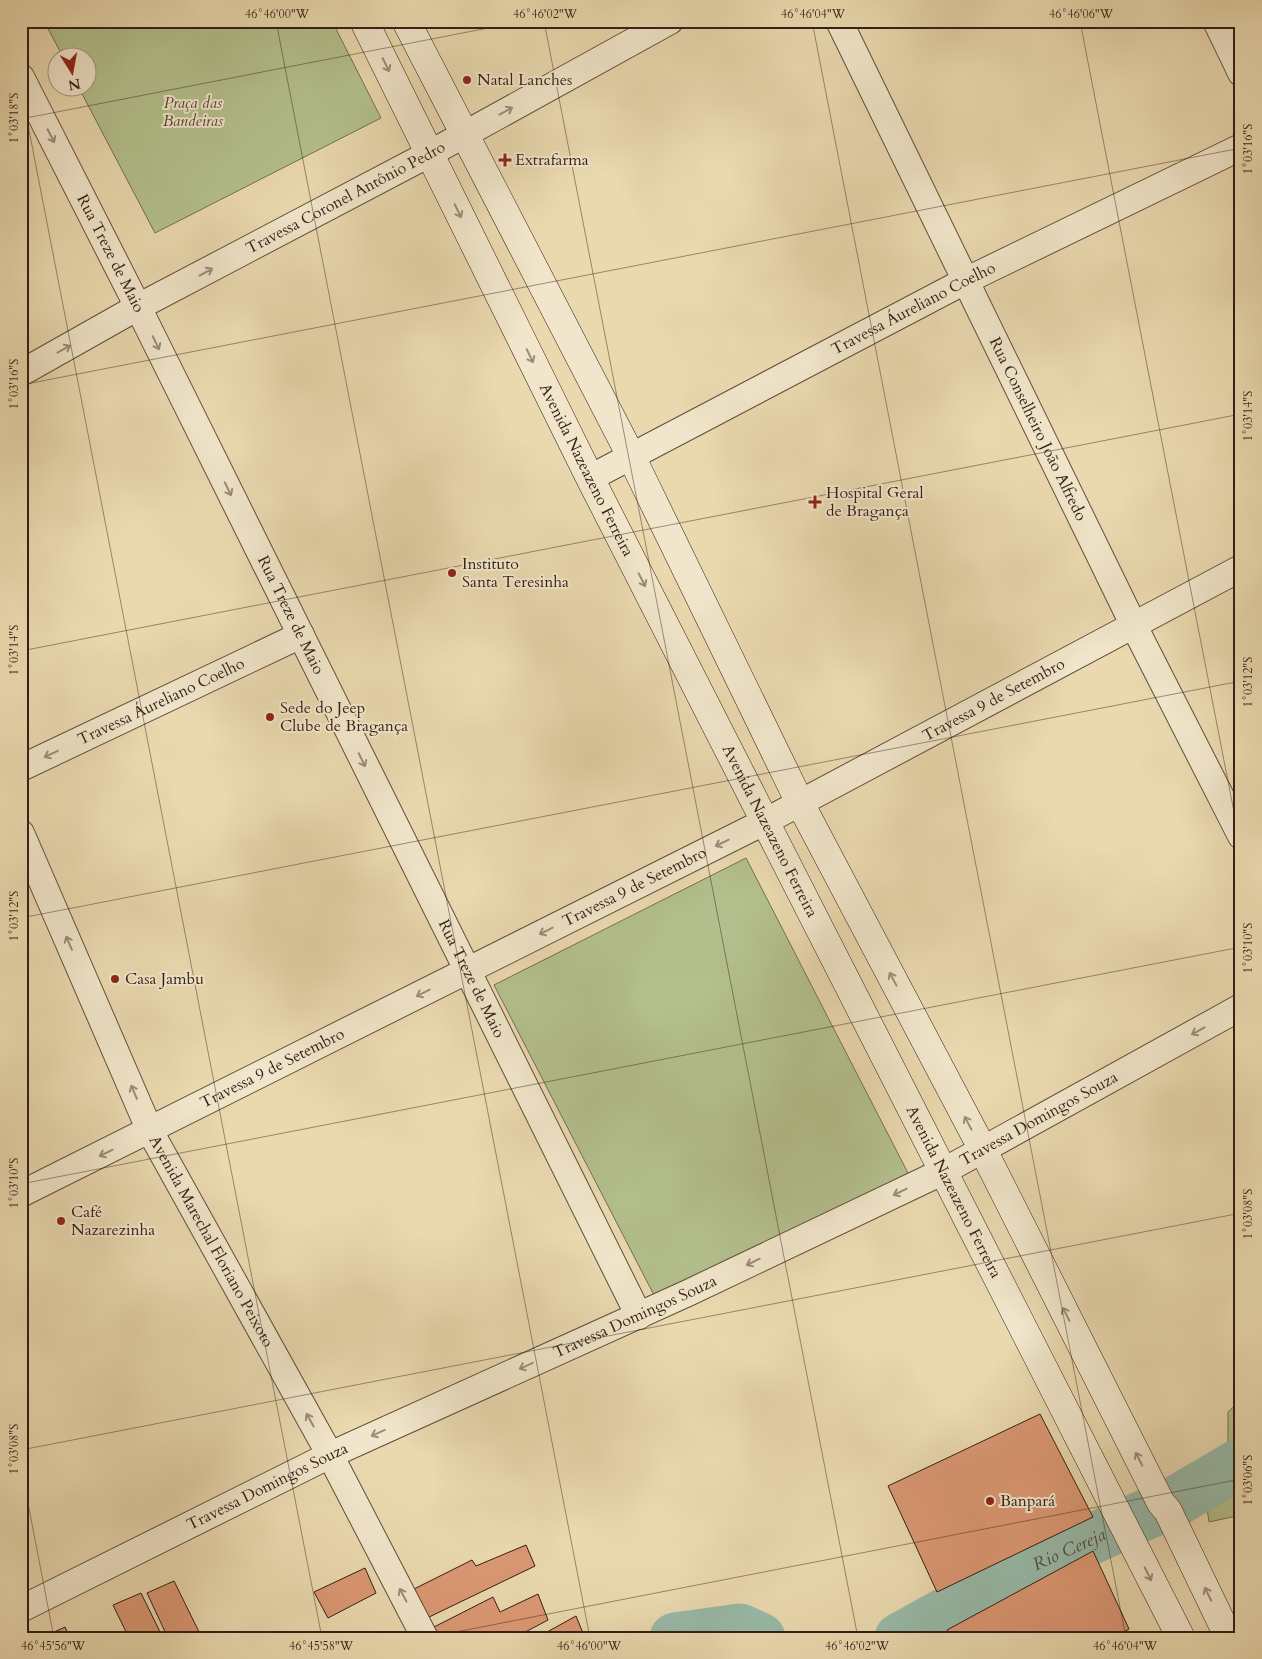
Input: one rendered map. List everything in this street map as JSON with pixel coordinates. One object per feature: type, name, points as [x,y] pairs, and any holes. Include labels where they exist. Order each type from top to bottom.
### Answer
[{"type":"main road","name":"Avenida Nazeazeno Ferreira","points":[[364,21],[590,478],[1181,1638]]},
{"type":"main road","points":[[406,21],[631,456],[800,803],[983,1150],[1165,1507],[1229,1638]]},
{"type":"street","name":"Travessa Coronel Antônio Pedro","points":[[21,373],[138,308],[429,154],[670,21]]},
{"type":"street","name":"Rua Conselheiro João Alfredo","points":[[838,21],[1134,626],[1241,836]]},
{"type":"street","points":[[1216,21],[1241,73]]},
{"type":"street","name":"Rua Treze de Maio","points":[[21,77],[138,308],[639,1316]]},
{"type":"street","name":"Travessa Áureliano Coelho","points":[[590,478],[965,282],[1241,148]]},
{"type":"street","name":"Travessa 9 de Setembro","points":[[21,1194],[766,821],[1241,568]]},
{"type":"street","name":"Travessa Áureliano Coelho","points":[[21,768],[300,635]]},
{"type":"street","name":"Avenida Marechal Floriano Peixoto","points":[[21,833],[150,1131],[330,1455],[425,1638]]},
{"type":"street","name":"Travessa Domingos Souza","points":[[21,1609],[330,1455],[639,1316],[944,1171],[1241,1007]]},
{"type":"green space","name":"Praça das Bandeiras","points":[[44,21],[332,21],[381,118],[155,233],[84,98],[98,98],[98,48],[58,48]]},
{"type":"green space","points":[[746,858],[909,1175],[655,1297],[494,985]]},
{"type":"green space","points":[[1241,1400],[1241,1515],[1209,1522],[1201,1467],[1228,1450],[1228,1412]]},
{"type":"building","name":"Banpará","points":[[1040,1414],[1093,1517],[937,1592],[888,1486]]},
{"type":"building","points":[[526,1545],[535,1566],[425,1619],[412,1590],[472,1560],[476,1566]]},
{"type":"building","points":[[1093,1551],[1129,1629],[1113,1638],[951,1638],[947,1630]]},
{"type":"building","points":[[365,1568],[376,1593],[328,1618],[314,1592]]},
{"type":"building","points":[[174,1581],[202,1638],[168,1638],[147,1593]]},
{"type":"building","points":[[141,1593],[163,1638],[129,1638],[113,1605]]},
{"type":"building","points":[[538,1594],[548,1620],[514,1638],[437,1638],[432,1628],[493,1597],[500,1612]]},
{"type":"building","points":[[576,1616],[585,1638],[534,1638],[547,1632]]},
{"type":"building","points":[[65,1627],[70,1638],[41,1638]]},
{"type":"waterway","name":"Rio Cereja","points":[[900,1638],[1023,1570],[1176,1501],[1241,1463]]},
{"type":"waterway","name":"Rio Cereja","points":[[675,1638],[740,1629],[760,1638]]},
{"type":"place","name":"Natal Lanches","points":[[467,80]]},
{"type":"place","name":"Extrafarma","points":[[505,160]]},
{"type":"place","name":"Hospital Geral de Bragança","points":[[815,502]]},
{"type":"place","name":"Instituto Santa Teresinha","points":[[452,573]]},
{"type":"place","name":"Sede do Jeep Clube de Bragança","points":[[270,717]]},
{"type":"place","name":"Casa Jambu","points":[[115,979]]},
{"type":"place","name":"Café Nazarezinha","points":[[61,1221]]},
{"type":"place","name":"Banpará","points":[[990,1501]]}]
